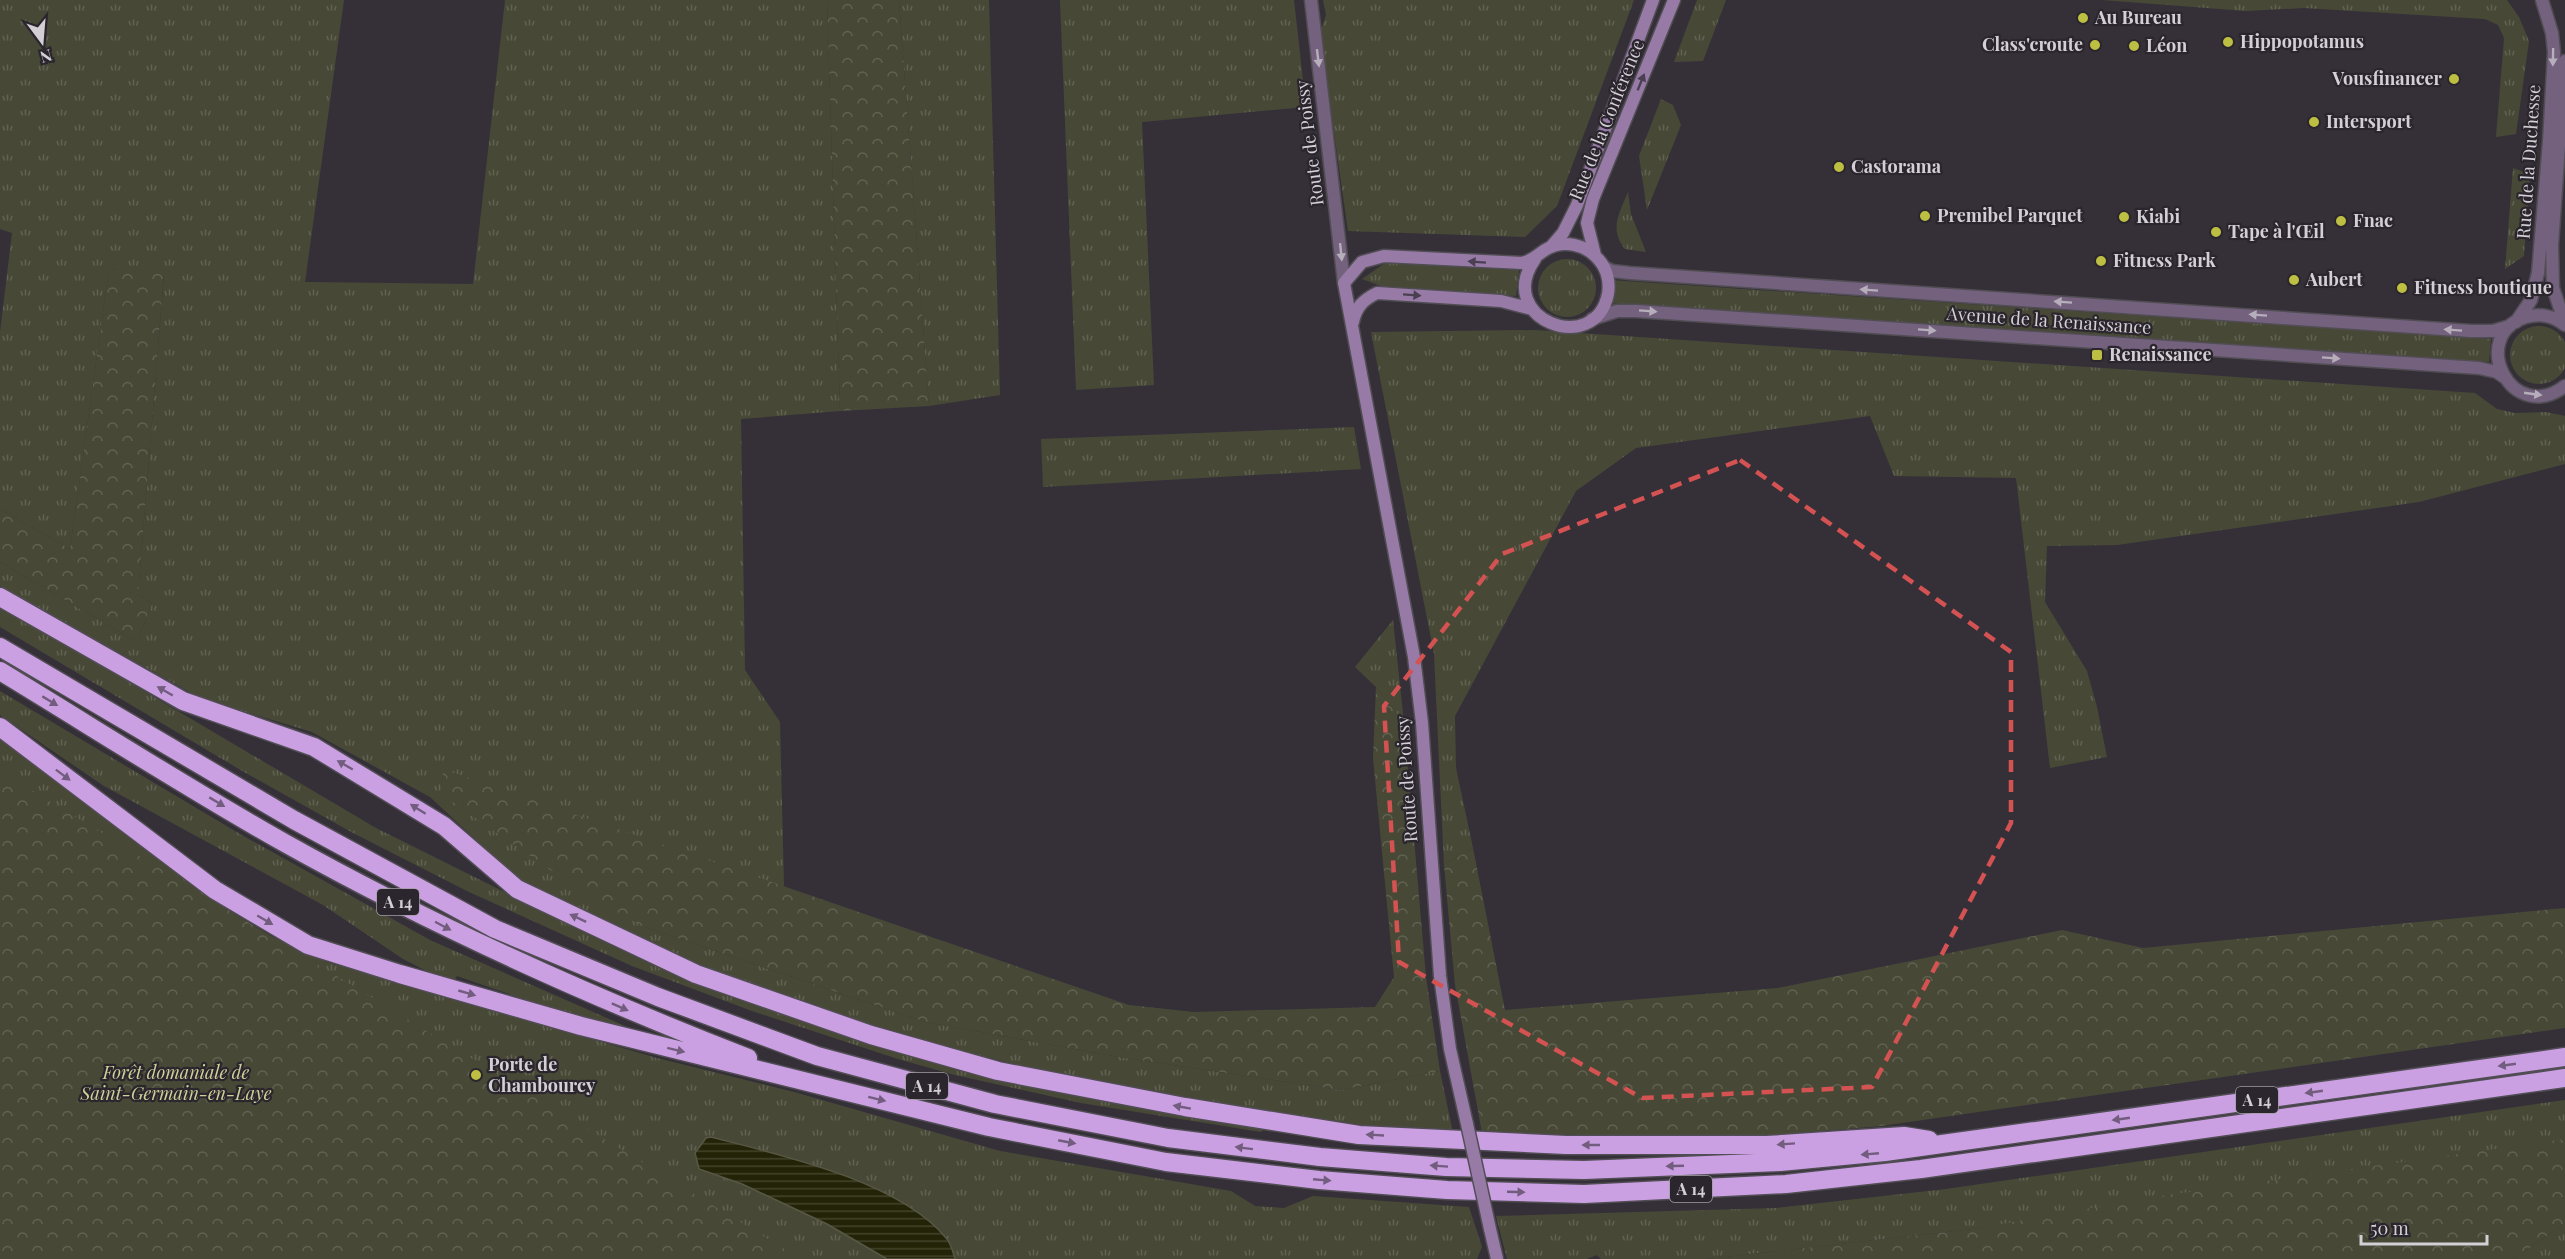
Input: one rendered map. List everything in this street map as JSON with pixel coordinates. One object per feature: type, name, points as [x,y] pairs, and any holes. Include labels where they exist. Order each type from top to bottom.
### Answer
[{"type":"highway","points":[[0,597],[183,701],[314,747],[444,826],[517,889],[696,974],[871,1035],[998,1071],[1185,1107],[1359,1135],[1566,1145],[1767,1145],[1904,1136],[1949,1143]]},
{"type":"highway","name":"A 14","points":[[0,647],[294,820],[495,929],[658,997],[817,1056],[995,1104],[1168,1138],[1320,1157],[1446,1167],[1584,1170],[1768,1162],[1885,1152],[2565,1057]]},
{"type":"highway","name":"A 14","points":[[0,671],[283,842],[487,949],[649,1019],[820,1085],[989,1127],[1167,1162],[1365,1184],[1447,1190],[1584,1194],[1786,1184],[1921,1169],[2565,1078]]},
{"type":"highway","points":[[0,727],[215,890],[308,945],[581,1026],[820,1085]]},
{"type":"street","name":"Route de Poissy","points":[[1311,0],[1344,283],[1414,657],[1422,723],[1440,976],[1450,1049],[1497,1259]]},
{"type":"street","name":"Rue de la Conférence","points":[[1551,247],[1563,233],[1577,205],[1653,0]]},
{"type":"street","name":"Rue de la Conférence","points":[[1595,255],[1587,223],[1593,199],[1674,0]]},
{"type":"street","name":"Rue de la Duchesse","points":[[2504,377],[2499,364],[2498,350],[2502,337],[2535,292],[2542,237],[2554,52],[2552,33],[2542,0]]},
{"type":"street","name":"Rue de la Duchesse","points":[[2565,62],[2552,245],[2553,288],[2565,324]]},
{"type":"street","points":[[1344,283],[1362,262],[1384,256],[1504,264],[1522,263],[1535,259],[1551,247],[1571,244],[1595,255],[1604,267],[1609,285],[1607,298],[1601,310],[1591,320],[1573,327],[1559,327],[1541,319],[1532,309],[1526,297],[1525,284],[1528,271],[1535,259]]},
{"type":"street","name":"Avenue de la Renaissance","points":[[1604,267],[1612,271],[1630,273],[2471,331],[2493,331],[2529,316],[2543,315],[2565,324]]},
{"type":"street","points":[[1352,326],[1355,310],[1366,299],[1377,293],[1501,301],[1532,309]]},
{"type":"street","name":"Avenue de la Renaissance","points":[[1591,320],[1617,311],[1636,311],[2478,369],[2497,372],[2518,391],[2531,395],[2551,394],[2565,386]]},
{"type":"highlighted area","points":[[1740,460],[2011,652],[2011,823],[1872,1087],[1642,1098],[1399,962],[1384,706],[1502,554]]},
{"type":"green space","points":[[0,0],[344,0],[305,282],[473,284],[505,0],[827,0],[840,411],[741,419],[745,670],[780,722],[784,887],[443,770],[442,794],[642,926],[925,1022],[1119,1057],[1340,1090],[1440,1071],[1453,1133],[1349,1124],[1094,1082],[941,1047],[775,993],[643,943],[517,878],[430,797],[312,732],[202,699],[0,586],[0,562],[137,642],[152,604],[138,594],[164,275],[109,269],[70,549],[0,509],[0,332],[12,233],[0,229]]},
{"type":"green space","points":[[827,0],[899,0],[929,406],[840,411]]},
{"type":"green space","points":[[899,0],[989,0],[1000,395],[929,406]]},
{"type":"green space","points":[[1060,0],[1294,0],[1306,107],[1142,122],[1154,385],[1076,390]]},
{"type":"green space","points":[[1323,0],[1634,0],[1557,206],[1525,237],[1348,231],[1320,33],[1326,15]]},
{"type":"green space","points":[[1697,0],[1726,0],[1703,61],[1674,62]]},
{"type":"green space","points":[[2102,0],[2507,0],[2519,17],[2529,41],[2516,134],[2496,137],[2504,38],[2498,25],[2485,19],[2304,8],[2246,11]]},
{"type":"green space","points":[[1661,99],[1673,105],[1681,125],[1647,210],[1639,156]]},
{"type":"green space","points":[[2513,168],[2530,174],[2524,256],[2505,269]]},
{"type":"green space","points":[[1628,192],[1631,214],[1646,252],[1625,249],[1617,235],[1617,221]]},
{"type":"green space","points":[[1561,259],[1573,259],[1588,267],[1596,282],[1596,294],[1588,309],[1573,317],[1561,317],[1546,309],[1538,294],[1538,282],[1546,267]]},
{"type":"green space","points":[[1385,263],[1519,270],[1516,296],[1381,286],[1362,279]]},
{"type":"green space","points":[[109,269],[164,274],[138,594],[152,604],[137,642],[0,562],[0,509],[70,549]]},
{"type":"green space","points":[[1610,280],[2491,339],[2489,362],[1607,303]]},
{"type":"green space","points":[[2539,326],[2550,328],[2560,334],[2566,344],[2568,355],[2566,366],[2560,376],[2550,382],[2539,384],[2528,382],[2518,376],[2512,366],[2510,355],[2512,344],[2518,334],[2528,328]]},
{"type":"green space","points":[[1535,330],[2475,393],[2497,409],[2515,413],[2546,412],[2565,416],[2565,464],[2419,502],[2117,545],[2047,546],[2045,602],[2087,671],[2107,757],[2050,768],[2016,478],[1894,476],[1870,416],[1636,448],[1576,491],[1455,716],[1456,768],[1473,848],[1444,865],[1434,654],[1371,332]]},
{"type":"green space","points":[[1354,427],[1361,469],[1043,487],[1041,439]]},
{"type":"green space","points":[[0,606],[376,828],[617,948],[681,976],[849,1037],[1265,1128],[1261,1132],[1081,1103],[955,1075],[898,1059],[752,1011],[632,966],[469,892],[353,833],[244,772],[0,627]]},
{"type":"green space","points":[[1393,620],[1404,723],[1376,687],[1355,667]]},
{"type":"green space","points":[[1376,687],[1404,723],[1426,977],[1440,1071],[1340,1090],[1119,1057],[925,1022],[642,926],[582,892],[441,794],[443,769],[1129,1005],[1194,1012],[1375,1007],[1394,977],[1373,758]]},
{"type":"green space","points":[[0,691],[240,834],[430,940],[634,1030],[634,1037],[457,976],[452,984],[403,959],[323,905],[104,786],[0,715]]},
{"type":"green space","points":[[0,727],[105,804],[193,886],[254,928],[326,962],[657,1058],[794,1092],[1000,1151],[1231,1191],[1255,1206],[1284,1208],[1313,1196],[1469,1207],[1482,1247],[1477,1259],[734,1259],[0,795]]},
{"type":"green space","name":"Forêt domaniale de Saint-Germain-en-Laye","points":[[0,771],[801,1259],[0,1259]]},
{"type":"green space","points":[[1473,848],[1505,1010],[1778,988],[2062,930],[2143,948],[2565,908],[2565,1028],[1881,1126],[1738,1138],[1482,1133],[1455,985],[1444,865]]},
{"type":"green space","points":[[2565,1100],[2565,1142],[1973,1229],[1706,1259],[1601,1259],[1597,1255],[1587,1259],[1507,1259],[1496,1216],[1776,1208],[1946,1189]]},
{"type":"green space","points":[[2565,1139],[2565,1223],[2514,1259],[1706,1259],[1973,1229],[2153,1197]]},
{"type":"green space","points":[[2565,1223],[2565,1259],[2514,1259]]},
{"type":"shaded area","points":[[711,1137],[771,1152],[837,1173],[899,1201],[925,1218],[948,1240],[955,1259],[887,1259],[827,1224],[742,1184],[699,1169],[695,1153],[706,1138]]},
{"type":"place","name":"Au Bureau","points":[[2083,18]]},
{"type":"place","name":"Hippopotamus","points":[[2228,42]]},
{"type":"place","name":"Class'croute","points":[[2095,45]]},
{"type":"place","name":"Léon","points":[[2134,46]]},
{"type":"place","name":"Vousfinancer","points":[[2454,79]]},
{"type":"place","name":"Intersport","points":[[2314,122]]},
{"type":"place","name":"Castorama","points":[[1839,167]]},
{"type":"place","name":"Premibel Parquet","points":[[1925,216]]},
{"type":"place","name":"Kiabi","points":[[2124,217]]},
{"type":"place","name":"Fnac","points":[[2341,221]]},
{"type":"place","name":"Tape à l'Œil","points":[[2216,232]]},
{"type":"place","name":"Fitness Park","points":[[2101,261]]},
{"type":"place","name":"Aubert","points":[[2294,280]]},
{"type":"place","name":"Fitness boutique","points":[[2402,288]]},
{"type":"place","name":"Renaissance","points":[[2097,355]]},
{"type":"place","name":"Porte de Chambourcy","points":[[476,1075]]}]
